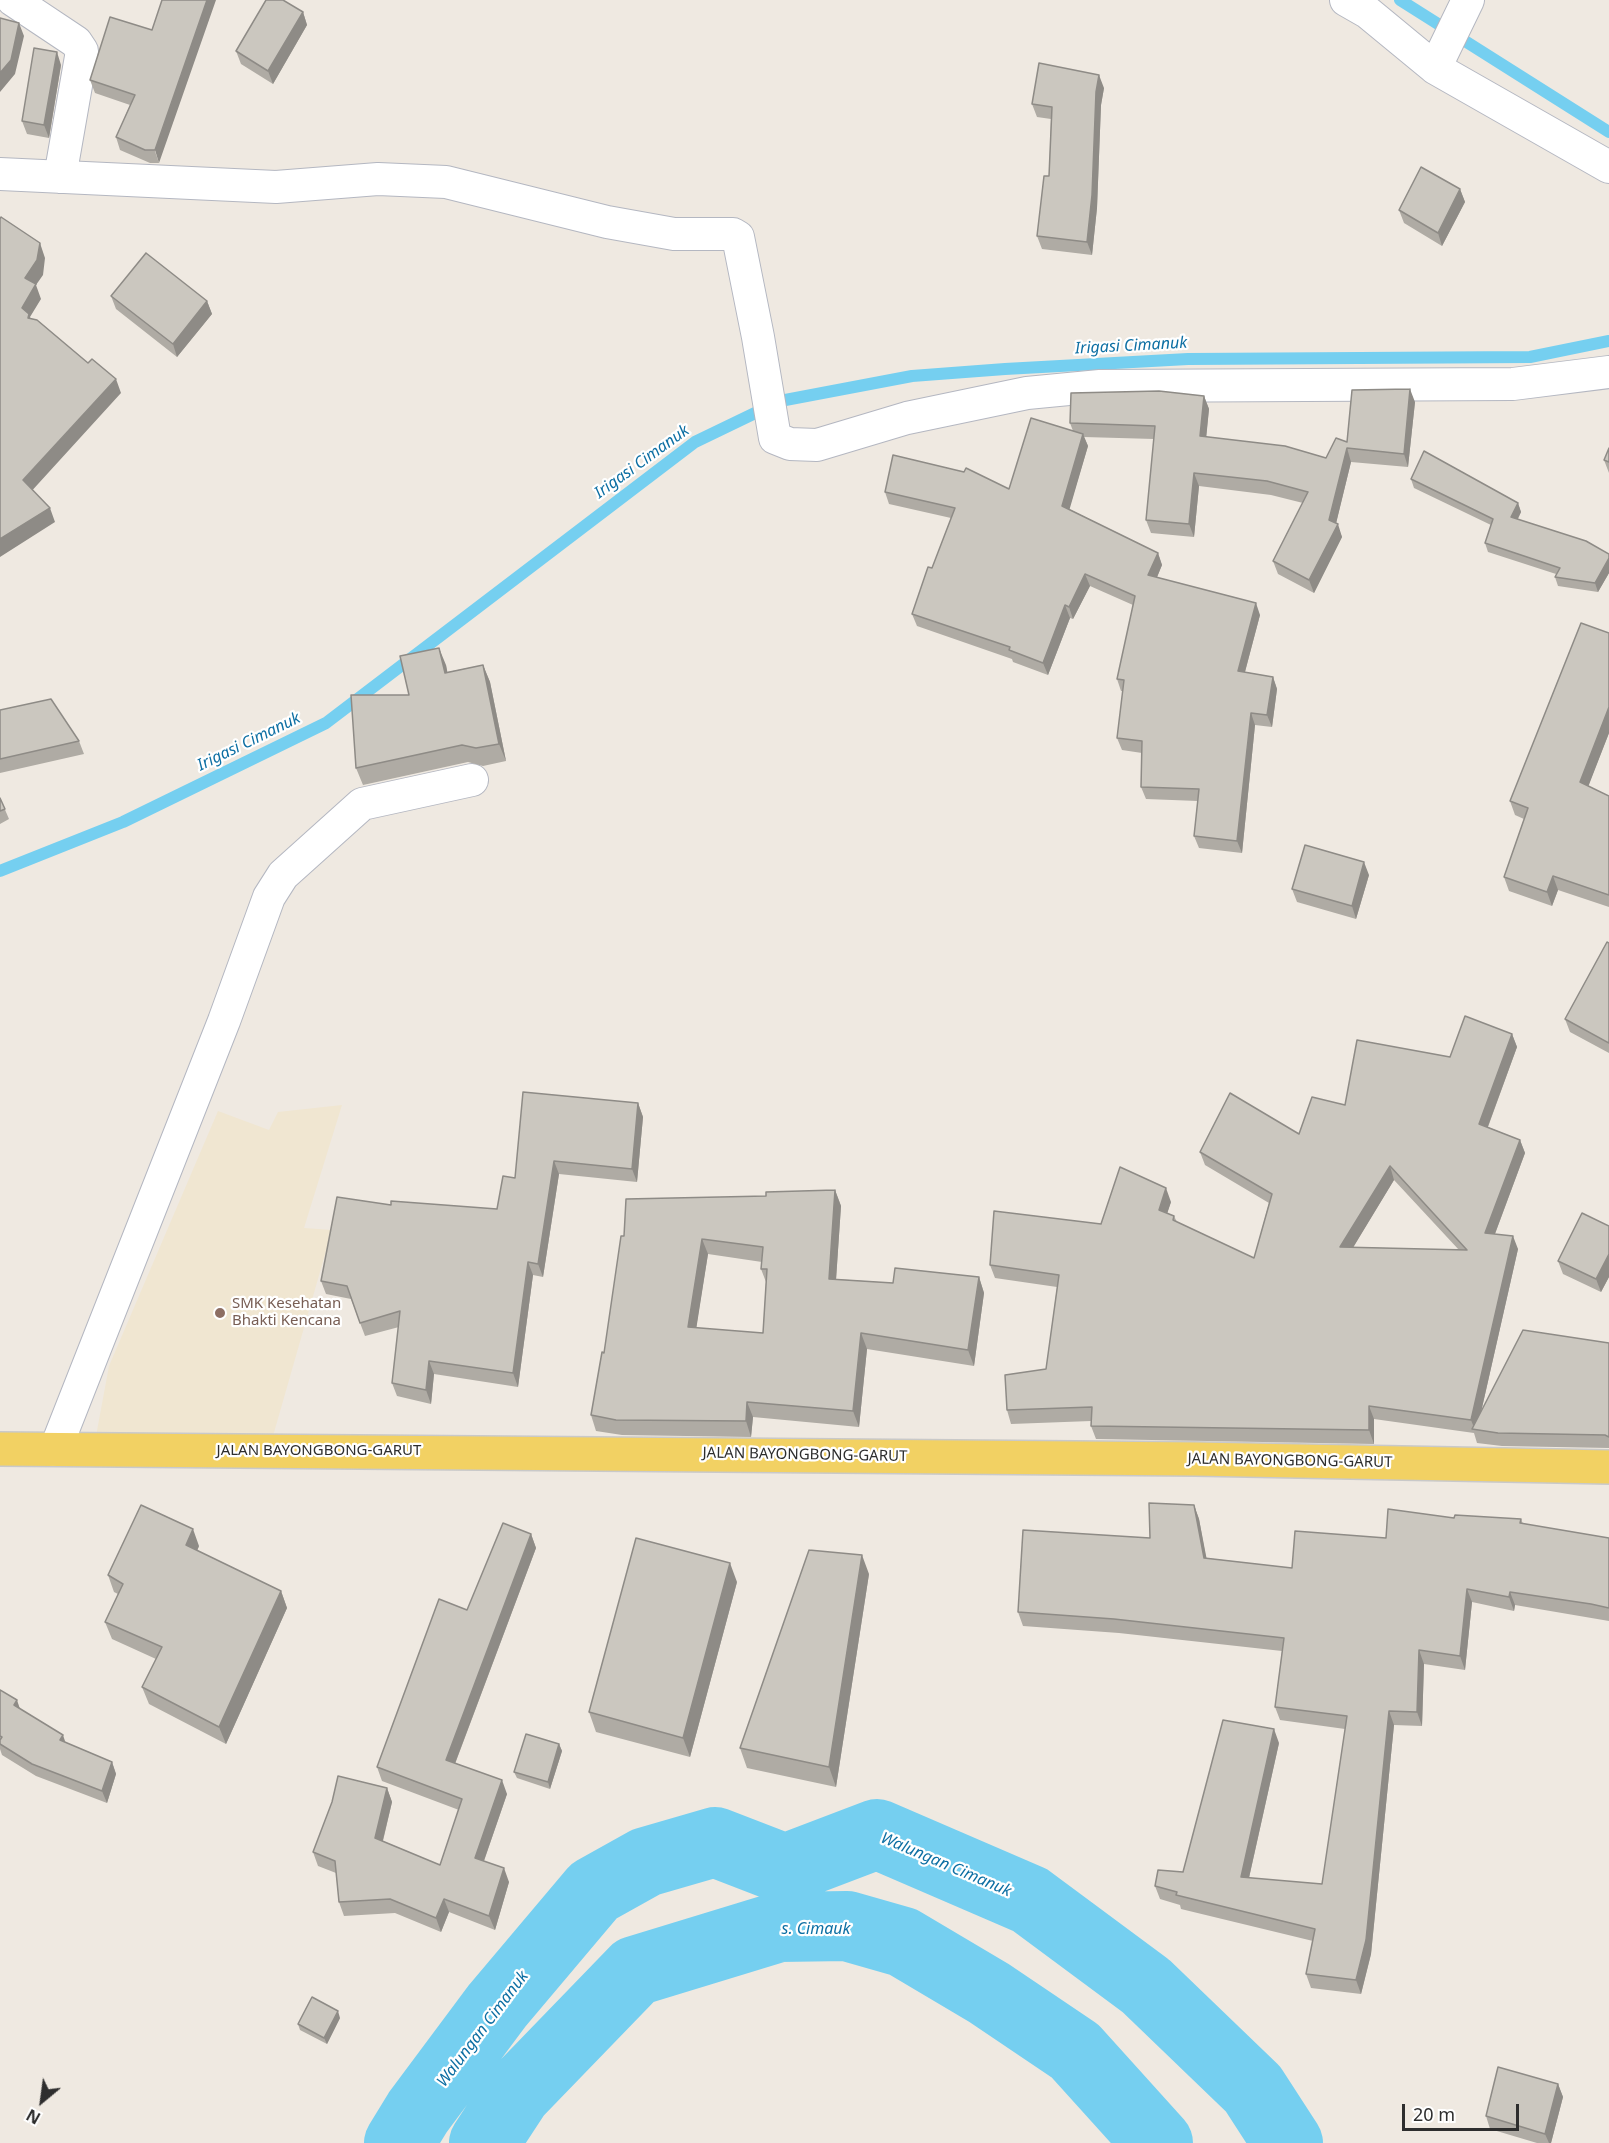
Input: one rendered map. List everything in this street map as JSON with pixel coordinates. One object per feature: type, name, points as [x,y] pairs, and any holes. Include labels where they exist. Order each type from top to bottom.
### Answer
[{"type":"main road","name":"JALAN BAYONGBONG-GARUT","points":[[0,1449],[1147,1458],[1609,1467]]},
{"type":"street","points":[[13,0],[76,42],[82,51],[60,177]]},
{"type":"street","points":[[1346,0],[1367,12],[1435,68],[1609,167]]},
{"type":"street","points":[[1435,68],[1468,0]]},
{"type":"street","points":[[0,174],[276,187],[378,178],[446,182],[607,222],[674,234],[733,234],[738,237],[758,337],[774,438],[790,444],[817,445],[907,418],[1027,393],[1100,386],[1514,384],[1609,372]]},
{"type":"street","points":[[55,1450],[224,1021],[269,897],[283,875],[362,804],[472,780]]},
{"type":"shaded area","name":"SMK Kesehatan Bhakti Kencana","points":[[342,1105],[304,1228],[332,1230],[273,1436],[96,1436],[109,1366],[218,1111],[269,1130],[278,1112]]},
{"type":"building","points":[[162,0],[207,0],[155,150],[145,150],[116,137],[135,95],[90,80],[110,17],[152,30]]},
{"type":"building","points":[[266,0],[283,0],[303,12],[268,71],[236,51]]},
{"type":"building","points":[[0,18],[19,23],[11,60],[0,73]]},
{"type":"building","points":[[34,48],[57,52],[44,125],[22,121]]},
{"type":"building","points":[[1039,63],[1099,75],[1087,242],[1037,236],[1044,176],[1049,176],[1052,107],[1032,104]]},
{"type":"building","points":[[1421,167],[1460,189],[1438,233],[1399,210]]},
{"type":"building","points":[[1,217],[40,243],[37,260],[25,278],[36,284],[22,308],[29,314],[28,318],[37,320],[88,363],[92,359],[116,379],[23,480],[50,508],[0,539],[0,219]]},
{"type":"building","points":[[146,253],[207,301],[173,344],[111,296]]},
{"type":"building","points":[[1410,389],[1404,454],[1347,448],[1329,520],[1338,524],[1309,580],[1273,561],[1308,492],[1267,481],[1194,473],[1189,524],[1146,520],[1155,426],[1070,423],[1071,393],[1159,391],[1204,396],[1200,436],[1285,446],[1326,458],[1336,438],[1347,442],[1352,390]]},
{"type":"building","points":[[1031,418],[1083,434],[1062,506],[1158,553],[1148,575],[1256,603],[1238,671],[1273,677],[1267,715],[1251,713],[1237,841],[1194,836],[1199,789],[1141,787],[1142,741],[1117,738],[1124,680],[1117,679],[1135,596],[1085,574],[1069,607],[1065,605],[1043,663],[1009,650],[1010,647],[912,614],[928,567],[932,568],[955,508],[885,492],[893,455],[964,472],[966,468],[1009,489]]},
{"type":"building","points":[[1609,448],[1609,462],[1604,460]]},
{"type":"building","points":[[1424,451],[1518,503],[1511,517],[1586,541],[1609,554],[1595,583],[1555,577],[1560,568],[1485,543],[1493,519],[1411,479]]},
{"type":"building","points":[[1581,623],[1609,633],[1609,707],[1580,782],[1609,796],[1609,895],[1553,876],[1547,892],[1504,877],[1528,808],[1510,801]]},
{"type":"building","points":[[439,648],[445,673],[483,665],[499,744],[476,748],[462,745],[356,768],[351,695],[409,695],[400,656]]},
{"type":"building","points":[[51,699],[79,741],[0,759],[0,710]]},
{"type":"building","points":[[0,798],[5,809],[0,811]]},
{"type":"building","points":[[1305,845],[1364,862],[1352,906],[1292,889]]},
{"type":"building","points":[[1607,942],[1609,943],[1609,1043],[1565,1019]]},
{"type":"building","points":[[1465,1016],[1512,1034],[1479,1124],[1520,1140],[1485,1233],[1513,1236],[1471,1420],[1369,1406],[1369,1430],[1091,1426],[1092,1407],[1007,1410],[1005,1375],[1046,1369],[1059,1275],[990,1265],[994,1211],[1101,1224],[1120,1167],[1166,1188],[1159,1210],[1174,1216],[1173,1220],[1254,1258],[1272,1194],[1200,1152],[1230,1093],[1299,1134],[1312,1097],[1345,1105],[1357,1040],[1450,1057]],"holes":[[[1390,1166],[1467,1250],[1340,1247]]]},
{"type":"building","points":[[523,1092],[638,1103],[632,1169],[554,1161],[538,1264],[528,1262],[513,1373],[429,1361],[426,1390],[392,1383],[400,1311],[360,1323],[347,1286],[321,1281],[337,1197],[391,1205],[391,1201],[497,1209],[503,1176],[515,1178]]},
{"type":"building","points":[[835,1190],[829,1279],[893,1283],[895,1268],[979,1277],[968,1350],[861,1333],[853,1411],[747,1402],[746,1421],[616,1420],[591,1415],[602,1352],[604,1353],[621,1236],[624,1236],[626,1199],[766,1196],[766,1192]],"holes":[[[702,1239],[763,1247],[761,1269],[767,1269],[763,1333],[688,1327]]]},
{"type":"building","points":[[1582,1213],[1609,1226],[1609,1254],[1596,1279],[1558,1261]]},
{"type":"building","points":[[1523,1330],[1609,1343],[1609,1437],[1605,1435],[1498,1433],[1472,1429]]},
{"type":"building","points":[[1149,1503],[1194,1505],[1204,1558],[1292,1568],[1295,1531],[1386,1538],[1388,1509],[1454,1518],[1455,1515],[1521,1519],[1520,1523],[1609,1538],[1609,1608],[1510,1592],[1509,1597],[1467,1589],[1460,1656],[1419,1650],[1417,1712],[1389,1711],[1366,1940],[1356,1980],[1306,1974],[1315,1929],[1176,1895],[1177,1892],[1155,1886],[1158,1870],[1183,1872],[1223,1720],[1274,1729],[1241,1877],[1322,1884],[1347,1716],[1275,1707],[1284,1638],[1114,1619],[1018,1612],[1023,1530],[1150,1538]]},
{"type":"building","points":[[141,1505],[193,1529],[186,1545],[281,1591],[219,1727],[142,1687],[162,1647],[105,1622],[123,1584],[108,1575]]},
{"type":"building","points":[[503,1523],[531,1534],[446,1760],[502,1780],[475,1858],[504,1868],[489,1916],[444,1899],[436,1918],[390,1899],[339,1902],[335,1861],[313,1852],[332,1802],[338,1776],[387,1788],[375,1838],[440,1865],[462,1799],[377,1767],[439,1599],[467,1610]]},
{"type":"building","points":[[636,1538],[730,1563],[683,1738],[589,1712]]},
{"type":"building","points":[[809,1550],[862,1555],[829,1767],[740,1748]]},
{"type":"building","points":[[0,1690],[17,1700],[14,1705],[63,1735],[60,1740],[112,1762],[102,1791],[32,1764],[0,1744],[2,1737],[0,1736]]},
{"type":"building","points":[[526,1734],[559,1744],[548,1782],[514,1772]]},
{"type":"building","points":[[312,1997],[338,2011],[324,2038],[298,2024]]},
{"type":"building","points":[[1498,2067],[1558,2084],[1545,2134],[1486,2116]]},
{"type":"waterway","points":[[1400,0],[1609,132]]},
{"type":"waterway","name":"Irigasi Cimanuk","points":[[0,871],[123,822],[326,723],[695,442],[780,401],[912,376],[1005,369],[1188,359],[1530,357],[1609,341]]},
{"type":"waterway","name":"Walungan Cimanuk","points":[[399,2143],[418,2112],[497,2006],[594,1891],[646,1862],[715,1842],[785,1869],[877,1834],[1030,1900],[1146,1986],[1253,2089],[1288,2143]]},
{"type":"waterway","name":"s. Cimauk","points":[[484,2143],[516,2094],[635,1971],[779,1927],[847,1926],[903,1942],[989,1993],[1075,2051],[1158,2143]]},
{"type":"place","name":"SMK Kesehatan Bhakti Kencana","points":[[220,1313]]}]
